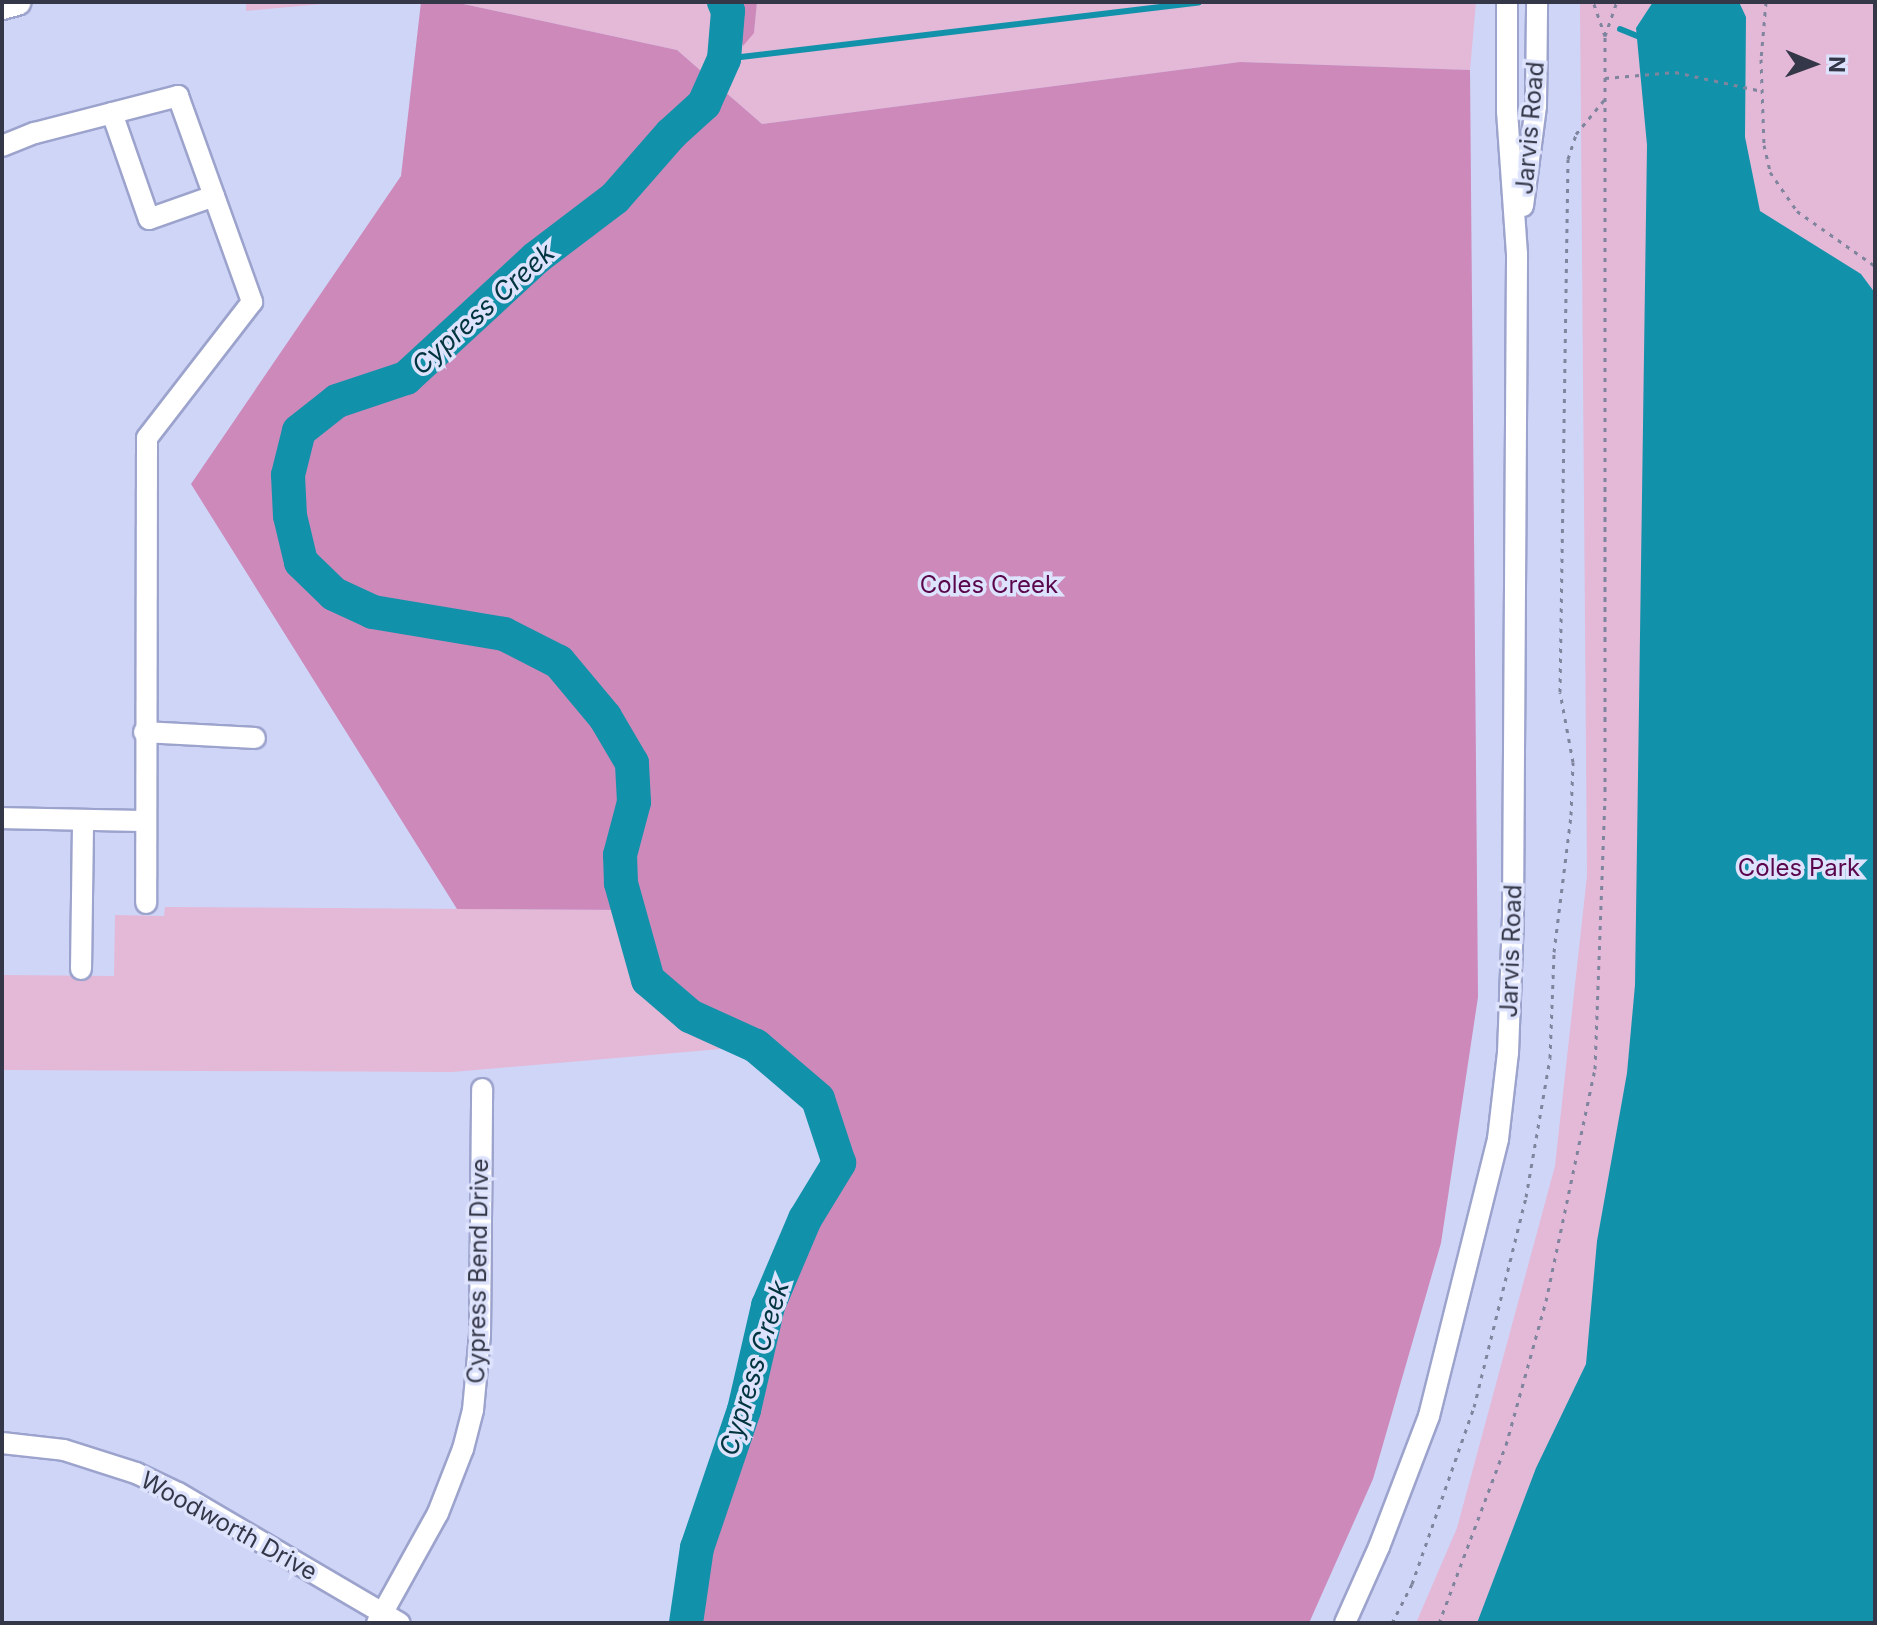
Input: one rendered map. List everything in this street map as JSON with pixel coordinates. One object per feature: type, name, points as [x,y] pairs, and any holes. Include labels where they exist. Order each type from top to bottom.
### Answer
[{"type":"main road","points":[[2,6],[17,2]]},
{"type":"street","name":"Jarvis Road","points":[[1345,1623],[1379,1547],[1429,1416],[1498,1139],[1508,1053],[1513,915],[1517,254],[1507,111],[1507,2]]},
{"type":"street","name":"Jarvis Road","points":[[1517,254],[1536,106],[1537,2]]},
{"type":"street","points":[[2,146],[35,133],[178,96],[252,302],[147,438],[146,903]]},
{"type":"street","points":[[112,113],[149,219],[214,196]]},
{"type":"street","points":[[144,732],[255,738]]},
{"type":"street","points":[[2,818],[144,821]]},
{"type":"street","points":[[81,969],[83,820]]},
{"type":"street","name":"Cypress Bend Drive","points":[[387,1620],[438,1513],[463,1449],[473,1410],[480,1334],[482,1089]]},
{"type":"street","name":"Woodworth Drive","points":[[2,1443],[64,1450],[136,1473],[178,1493],[387,1620]]},
{"type":"path","points":[[1439,1623],[1506,1445],[1546,1301],[1595,1069],[1605,801],[1605,36],[1593,2]]},
{"type":"path","points":[[1605,36],[1617,2]]},
{"type":"path","points":[[1766,2],[1762,91],[1764,145],[1770,172],[1797,211],[1875,266]]},
{"type":"path","points":[[1605,78],[1675,72],[1762,91]]},
{"type":"green space","points":[[246,2],[343,2],[246,11]]},
{"type":"green space","name":"Coles Creek","points":[[421,2],[454,2],[677,50],[762,124],[1240,62],[1470,70],[1478,997],[1441,1243],[1373,1479],[1309,1623],[686,1623],[697,1548],[744,1410],[768,1306],[805,1219],[839,1163],[818,1099],[756,1047],[690,1016],[648,980],[627,910],[457,909],[191,484],[401,176]]},
{"type":"green space","points":[[454,2],[731,2],[743,45],[754,32],[757,2],[1476,2],[1470,70],[1240,62],[762,124],[677,50]]},
{"type":"green space","points":[[731,2],[757,2],[754,33],[743,46]]},
{"type":"green space","name":"Coles Park","points":[[1580,2],[1875,2],[1875,1623],[1416,1623],[1457,1528],[1555,1166],[1587,876]]},
{"type":"green space","points":[[165,907],[627,910],[648,980],[690,1016],[756,1046],[452,1072],[2,1070],[2,975],[114,976],[115,915],[164,916]]},
{"type":"water","points":[[1653,2],[1739,2],[1746,17],[1745,137],[1760,211],[1861,274],[1875,293],[1875,1623],[1477,1623],[1536,1468],[1586,1364],[1597,1241],[1627,1073],[1635,985],[1647,145],[1636,28]]},
{"type":"waterway","name":"Cypress Creek","points":[[686,1623],[697,1548],[744,1410],[768,1306],[805,1219],[839,1163],[818,1099],[756,1046],[690,1016],[648,980],[621,883],[620,855],[634,802],[632,763],[605,717],[559,662],[504,634],[373,612],[334,594],[301,562],[290,516],[288,475],[299,431],[337,401],[406,378],[536,258],[615,198],[671,134],[704,104],[724,59],[728,11],[724,2]]},
{"type":"waterway","points":[[724,59],[1199,2]]},
{"type":"waterway","points":[[1620,29],[1642,38]]}]
